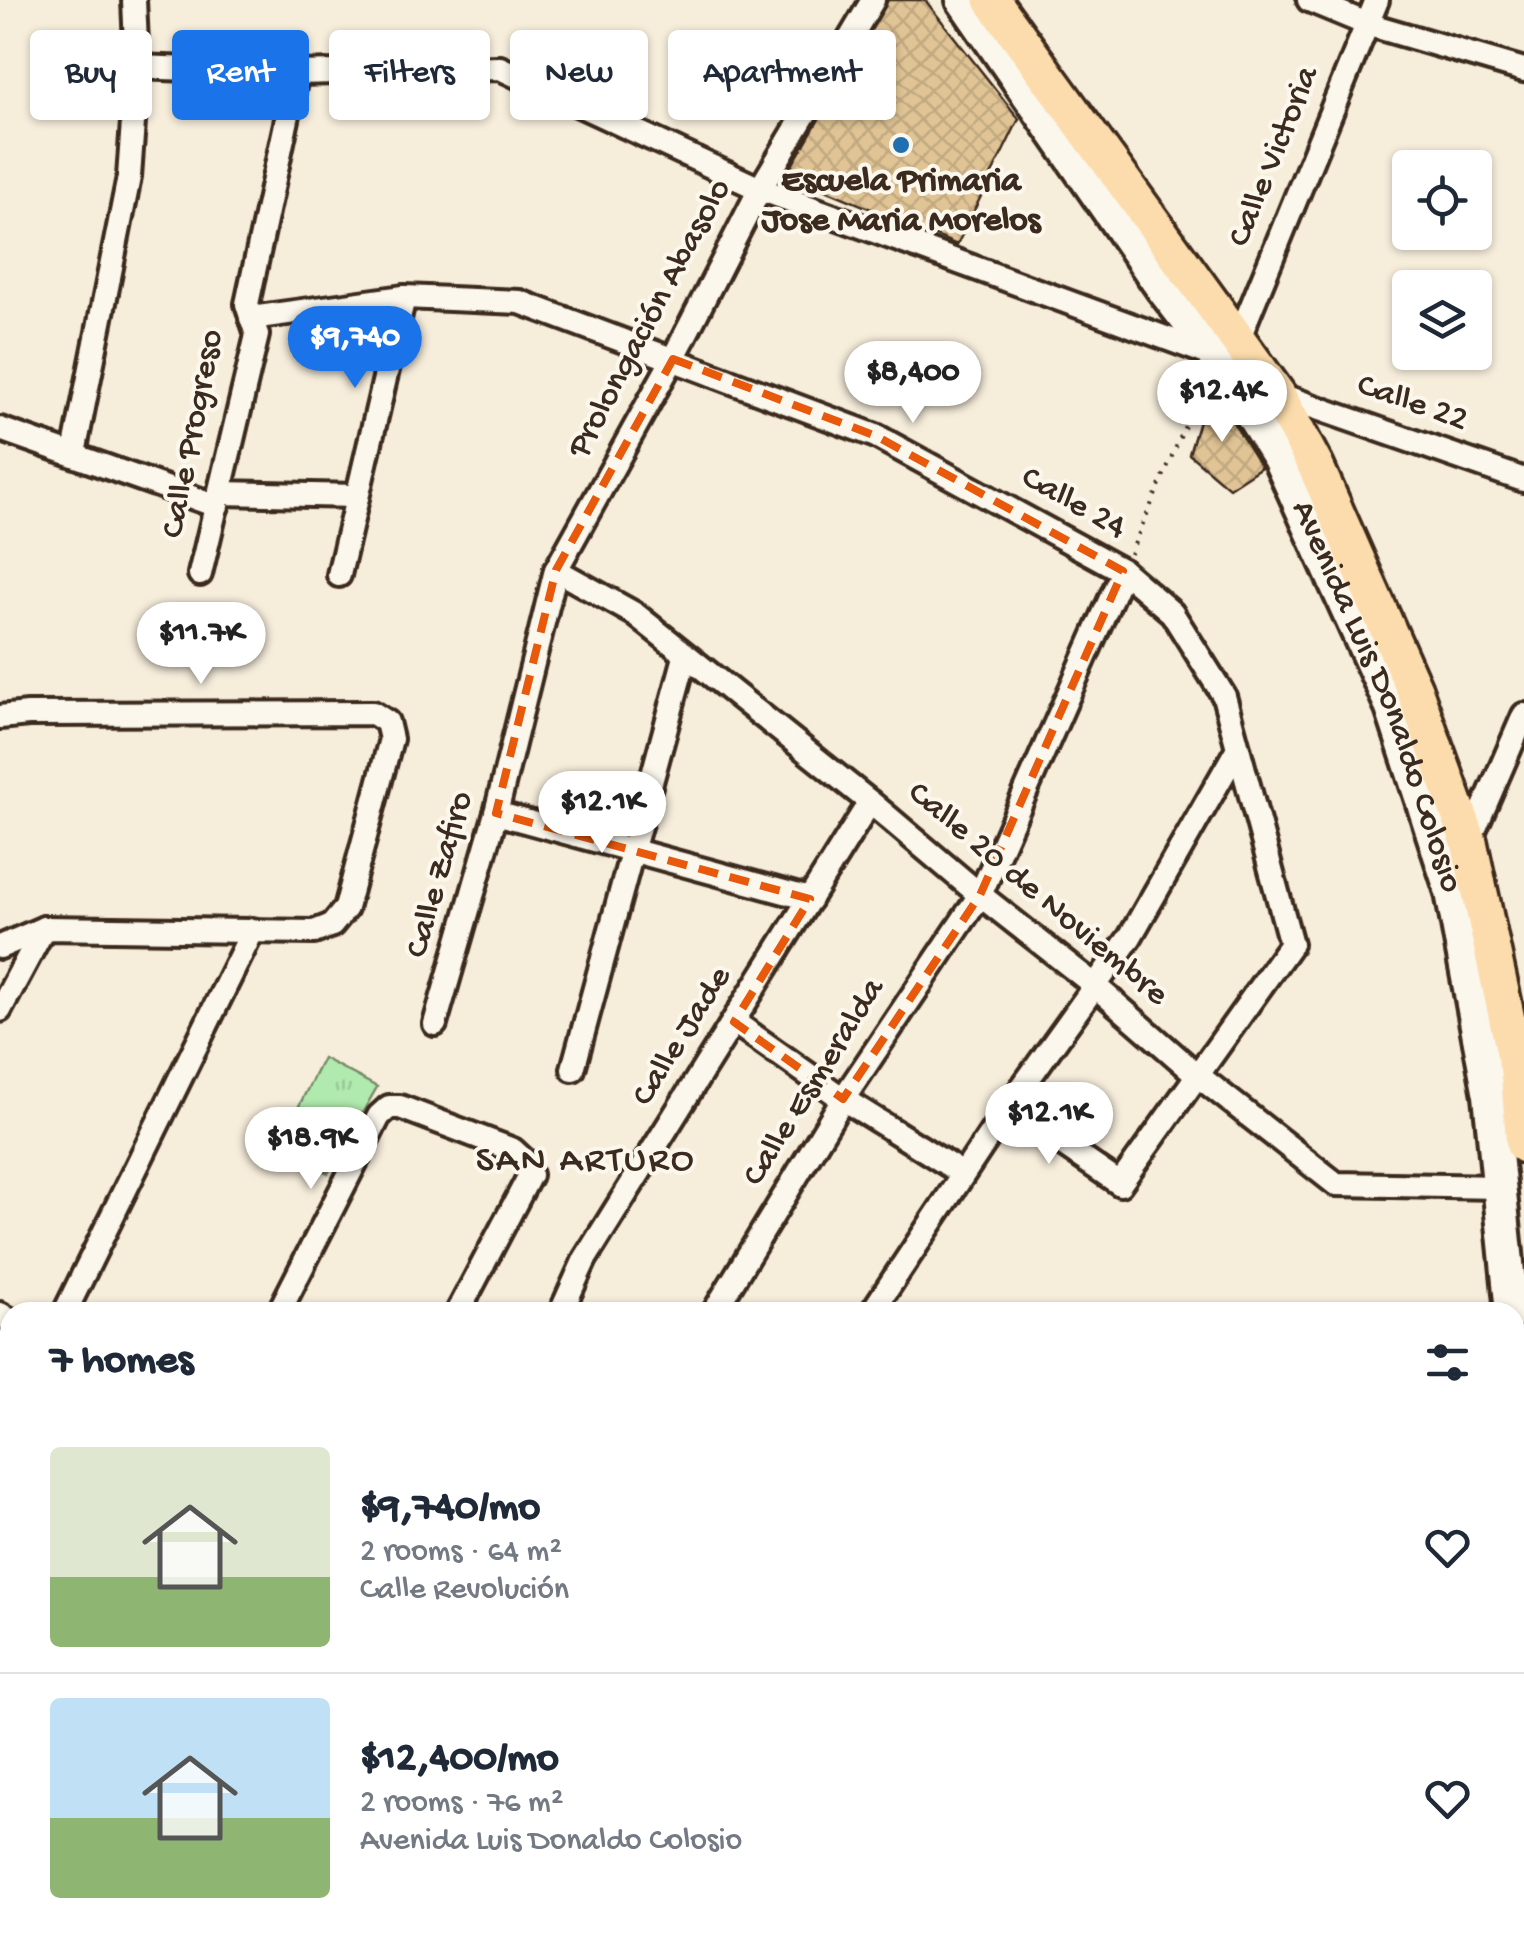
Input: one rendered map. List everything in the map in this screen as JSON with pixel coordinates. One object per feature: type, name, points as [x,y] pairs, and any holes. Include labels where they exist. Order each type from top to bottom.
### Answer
[{"type":"main road","name":"Avenida Luis Donaldo Colosio","points":[[963,0],[1162,289],[1277,394],[1316,467],[1414,688],[1468,842],[1518,1071],[1524,1145]]},
{"type":"main road","name":"Avenida Luis Donaldo Colosio","points":[[992,0],[1226,348],[1390,705],[1452,892],[1490,1094],[1511,1302]]},
{"type":"street","points":[[134,0],[135,30]]},
{"type":"street","name":"Prolongación Abasolo","points":[[556,570],[674,360],[760,189],[873,0]]},
{"type":"street","points":[[1309,0],[1367,24],[1524,70]]},
{"type":"street","name":"Calle Victoria","points":[[1226,348],[1377,0]]},
{"type":"street","points":[[309,74],[500,68],[760,189],[1226,348]]},
{"type":"street","points":[[74,453],[129,177],[133,120]]},
{"type":"street","name":"Calle Progreso","points":[[200,574],[257,335],[247,304],[288,120]]},
{"type":"street","points":[[338,576],[404,297]]},
{"type":"street","name":"Calle 24","points":[[251,318],[404,297],[520,302],[876,436],[1123,571],[1172,613],[1224,696],[1291,944],[1196,1074]]},
{"type":"street","name":"Calle 22","points":[[1277,394],[1524,480]]},
{"type":"street","points":[[0,429],[218,499],[357,496]]},
{"type":"street","name":"Calle 20 de Noviembre","points":[[556,570],[635,614],[1336,1184],[1500,1187]]},
{"type":"street","name":"Calle Zafiro","points":[[435,1024],[496,813],[556,570]]},
{"type":"street","points":[[980,895],[1123,571]]},
{"type":"street","points":[[573,1069],[684,656]]},
{"type":"street","points":[[0,717],[373,712],[386,722],[391,739],[346,908],[332,925],[314,932],[44,928],[0,947]]},
{"type":"street","points":[[1468,842],[1524,715]]},
{"type":"street","points":[[879,1302],[1008,1107],[1130,937],[1238,748]]},
{"type":"street","name":"Calle Jade","points":[[566,1302],[585,1259],[870,802]]},
{"type":"street","points":[[496,813],[810,899]]},
{"type":"street","name":"Calle Esmeralda","points":[[720,1302],[843,1098],[980,895]]},
{"type":"street","points":[[0,1010],[44,928]]},
{"type":"street","points":[[70,1302],[254,930]]},
{"type":"street","points":[[734,1022],[843,1098],[963,1174]]},
{"type":"street","points":[[1008,1107],[1120,1184],[1196,1074]]},
{"type":"street","points":[[285,1302],[379,1116],[390,1107],[400,1107],[514,1150],[526,1162],[530,1175],[463,1302]]},
{"type":"path","points":[[1123,571],[1226,348]]},
{"type":"highlighted area","points":[[673,359],[876,436],[1123,571],[980,895],[843,1099],[734,1022],[810,899],[496,813],[556,570]]},
{"type":"green space","points":[[323,1058],[377,1087],[328,1173],[279,1146]]},
{"type":"building","name":"Escuela Primaria Jose Maria Morelos","points":[[888,0],[925,0],[1019,119],[957,245],[787,174],[818,120],[896,120],[896,30],[871,30]]},
{"type":"building","points":[[1210,385],[1261,467],[1229,488],[1189,454]]},
{"type":"place","name":"Escuela Primaria Jose Maria Morelos","points":[[901,145]]},
{"type":"district","name":"SAN ARTURO","points":[[586,1162]]}]
